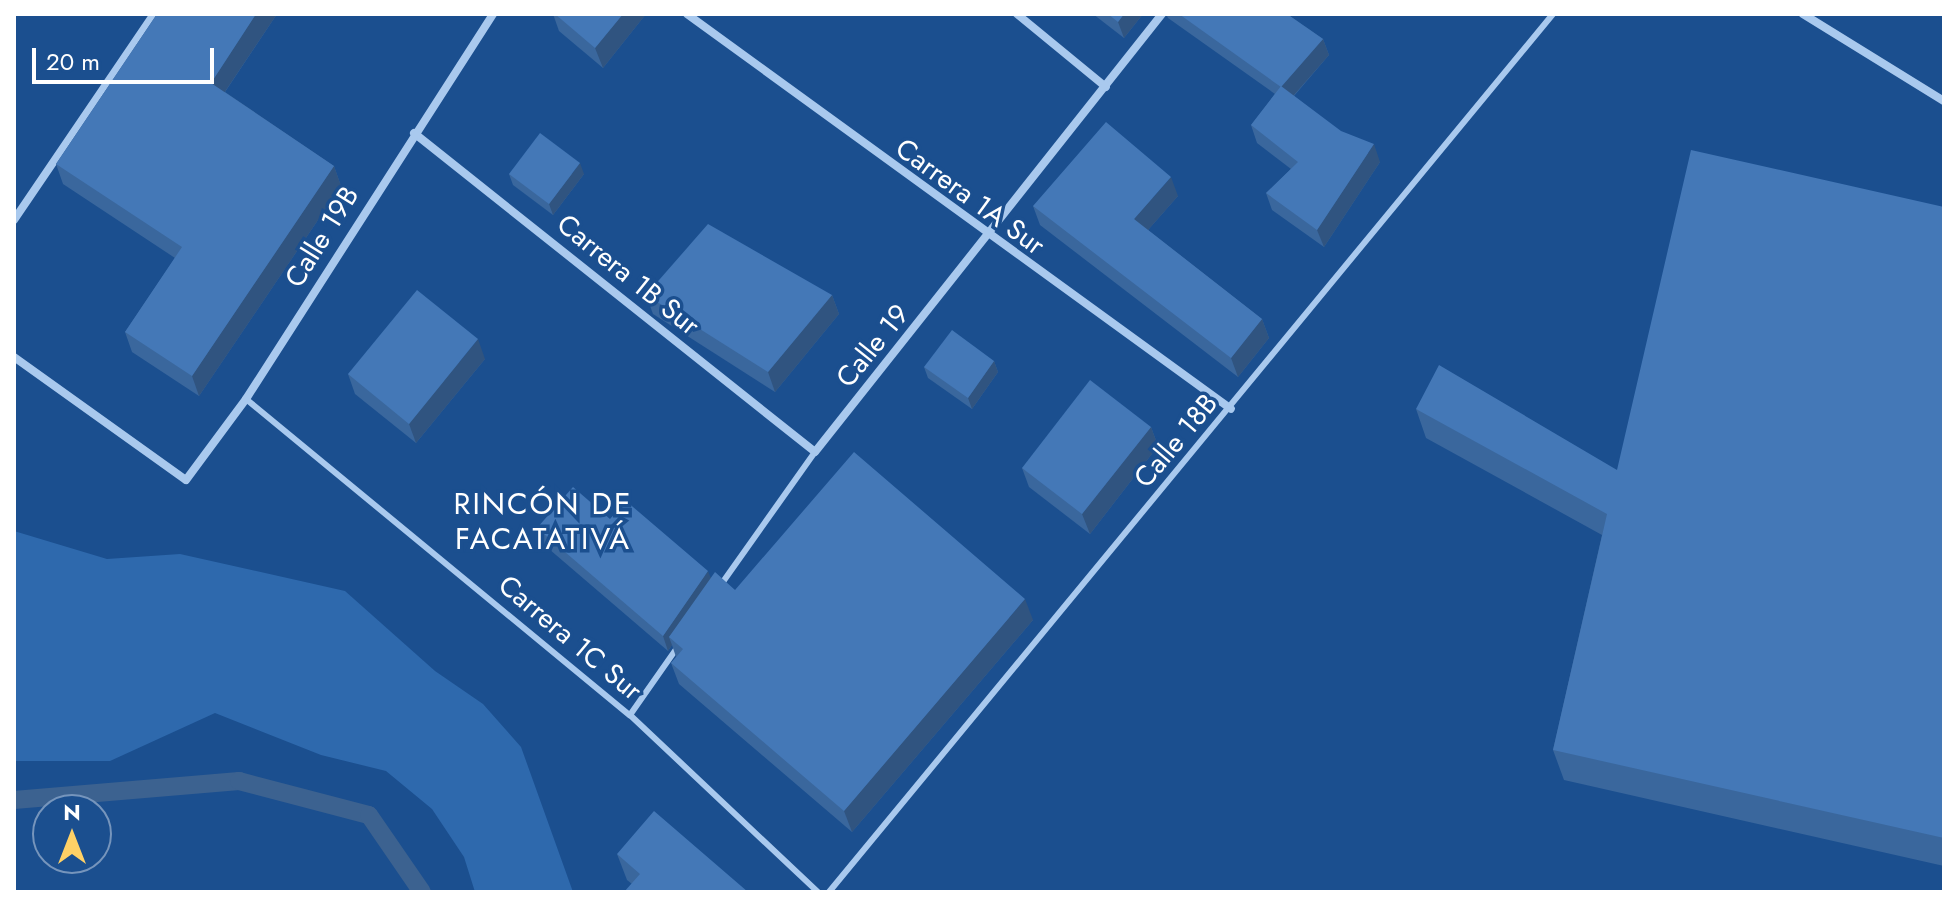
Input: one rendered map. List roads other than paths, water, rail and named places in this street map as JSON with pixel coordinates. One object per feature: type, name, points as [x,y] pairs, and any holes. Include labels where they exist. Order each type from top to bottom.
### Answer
[{"type":"street","points":[[14,220],[154,14]]},
{"type":"street","name":"Calle 19B","points":[[14,357],[186,480],[246,399],[493,14]]},
{"type":"street","name":"Carrera 1A Sur","points":[[687,14],[989,239],[1231,409]]},
{"type":"street","points":[[1017,14],[1106,87]]},
{"type":"street","name":"Calle 19","points":[[815,452],[989,239],[1162,14]]},
{"type":"street","points":[[1803,14],[1944,101]]},
{"type":"street","name":"Carrera 1B Sur","points":[[414,133],[815,452]]},
{"type":"lane","name":"Calle 18B","points":[[829,892],[1231,409],[1553,14]]},
{"type":"lane","name":"Carrera 1C Sur","points":[[246,399],[630,715],[818,892]]},
{"type":"lane","name":"Calle 19","points":[[709,602],[815,452]]},
{"type":"lane","points":[[630,715],[683,640]]},
{"type":"waterway","points":[[14,800],[239,781],[369,815],[422,892]]},
{"type":"district","name":"RINCÓN DE FACATATIVÁ","points":[[543,521]]}]
